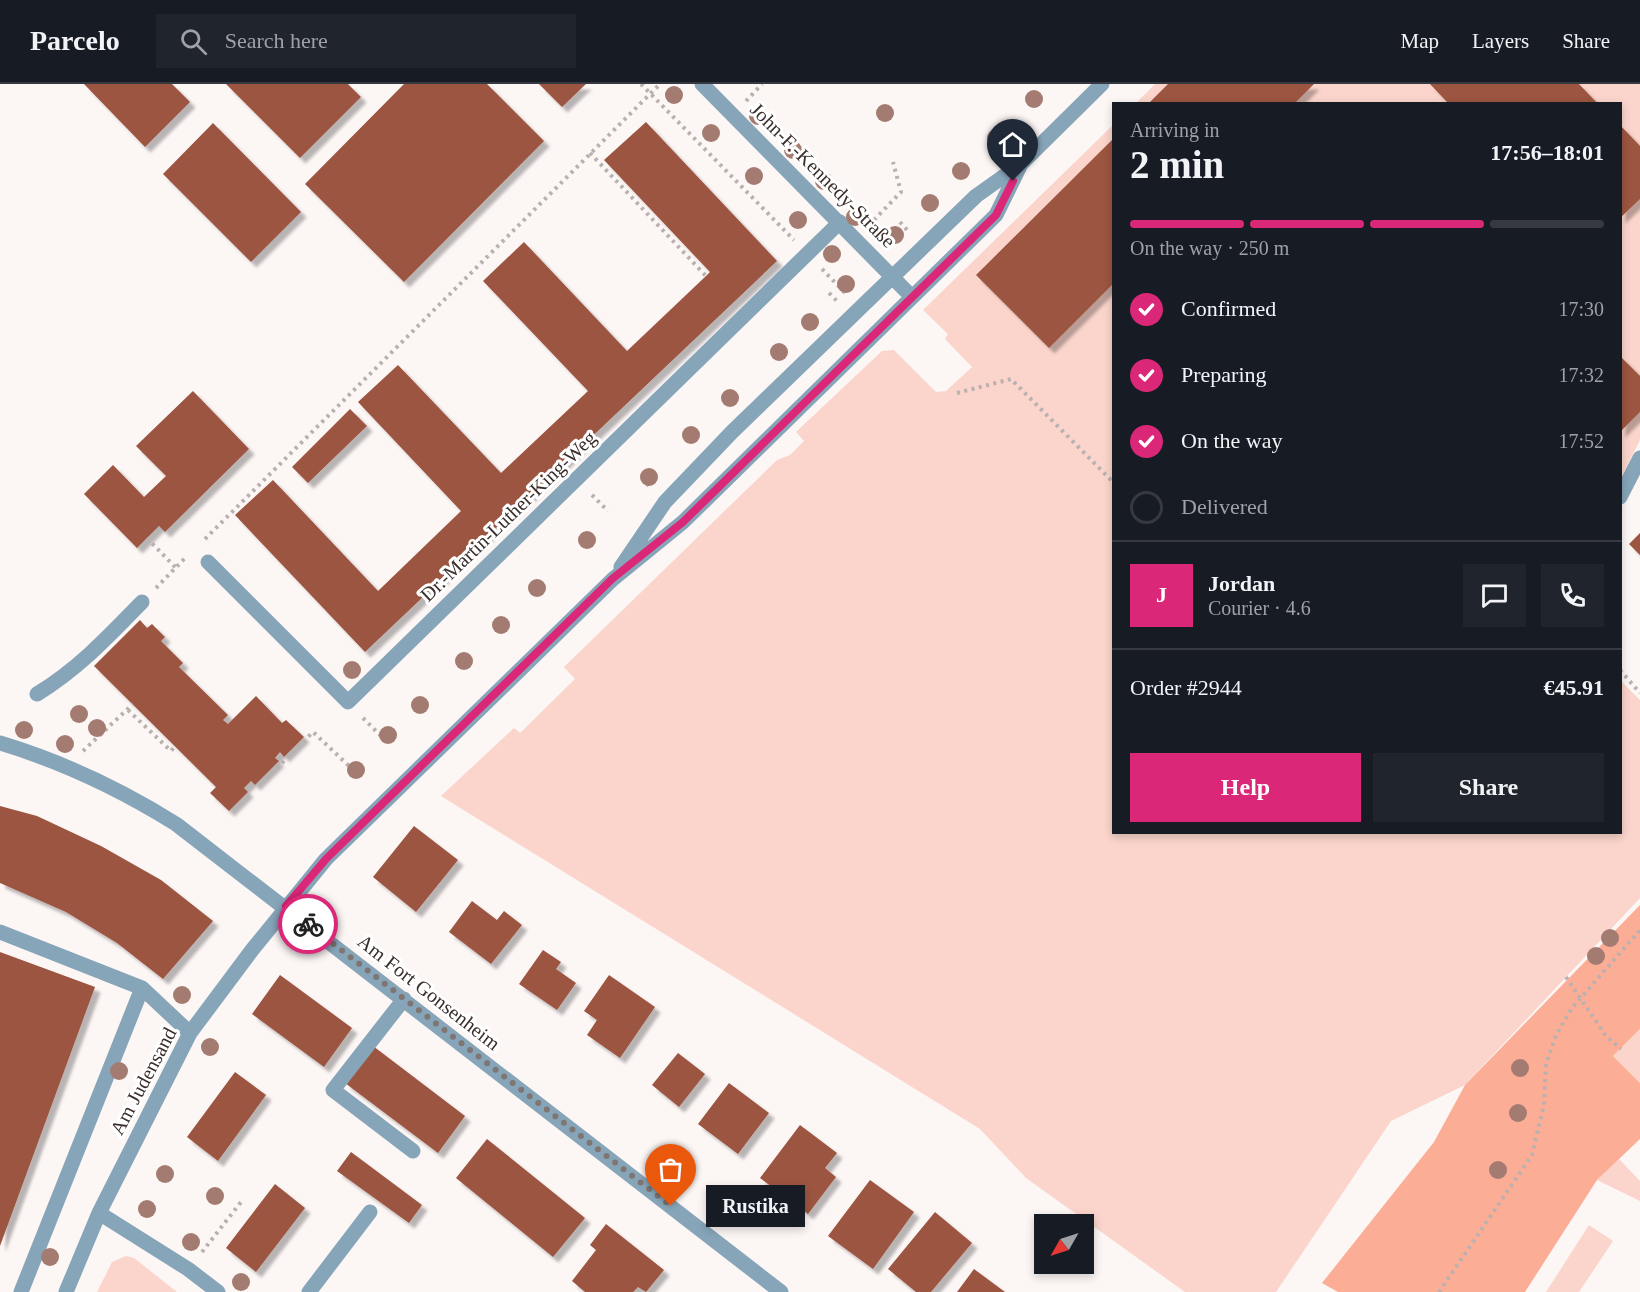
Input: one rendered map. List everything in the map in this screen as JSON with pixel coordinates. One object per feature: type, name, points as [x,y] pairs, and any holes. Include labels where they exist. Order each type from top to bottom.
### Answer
[{"type":"street","name":"John-F.-Kennedy-Straße","points":[[702,84],[912,297]]},
{"type":"street","points":[[612,579],[665,502],[732,432],[894,278],[976,196],[1021,164],[1102,84]]},
{"type":"street","points":[[286,906],[326,859],[612,579],[683,522],[996,215],[1021,164]]},
{"type":"street","name":"Dr.-Martin-Luther-King-Weg","points":[[348,702],[840,222]]},
{"type":"street","points":[[1622,493],[1640,458]]},
{"type":"street","points":[[208,562],[348,702]]},
{"type":"street","points":[[37,694],[61,679],[91,654],[142,602]]},
{"type":"street","name":"Am Fort Gonsenheim","points":[[0,743],[67,766],[132,796],[176,824],[286,906],[781,1292]]},
{"type":"street","name":"Am Judensand","points":[[66,1292],[99,1213],[190,1033],[286,906]]},
{"type":"street","points":[[0,932],[142,988],[190,1033]]},
{"type":"street","points":[[21,1292],[142,988]]},
{"type":"street","points":[[404,999],[333,1090],[413,1152]]},
{"type":"street","points":[[309,1292],[370,1212]]},
{"type":"street","points":[[99,1213],[188,1269],[218,1292]]},
{"type":"path","points":[[641,84],[847,295]]},
{"type":"path","points":[[204,540],[660,84]]},
{"type":"path","points":[[591,153],[706,276]]},
{"type":"path","points":[[874,220],[901,192],[893,162]]},
{"type":"path","points":[[957,393],[1011,380],[1112,481]]},
{"type":"path","points":[[147,538],[176,568]]},
{"type":"path","points":[[142,602],[189,555]]},
{"type":"path","points":[[1622,672],[1640,693]]},
{"type":"path","points":[[348,702],[388,744]]},
{"type":"path","points":[[67,766],[133,704]]},
{"type":"path","points":[[128,710],[171,751],[175,746]]},
{"type":"path","points":[[266,775],[268,777],[313,732],[349,766]]},
{"type":"path","points":[[1439,1292],[1532,1155],[1544,1105],[1546,1064],[1556,1035],[1581,998],[1640,930]]},
{"type":"path","points":[[1566,977],[1606,1036],[1621,1048]]},
{"type":"path","points":[[188,1269],[241,1202]]},
{"type":"shaded area","points":[[1155,84],[1640,84],[1640,440],[1622,476],[1622,102],[1137,102]]},
{"type":"shaded area","points":[[1112,126],[1112,834],[1622,834],[1622,682],[1640,700],[1640,898],[1465,1085],[1391,1121],[1276,1292],[1185,1292],[1094,1227],[1094,1214],[1076,1214],[1026,1178],[980,1129],[441,796],[514,728],[520,733],[575,679],[564,667],[777,460],[790,455],[804,441],[796,432],[882,351],[894,350],[936,392],[946,391],[972,367],[945,339],[948,334],[923,310]]},
{"type":"shaded area","points":[[1640,905],[1640,1029],[1613,1056],[1640,1083],[1640,1139],[1597,1180],[1525,1292],[1338,1292],[1322,1283],[1434,1142],[1465,1085]]},
{"type":"shaded area","points":[[1640,1029],[1640,1083],[1613,1056]]},
{"type":"shaded area","points":[[1619,1159],[1640,1181],[1640,1201],[1597,1180]]},
{"type":"shaded area","points":[[1589,1225],[1613,1241],[1579,1292],[1546,1292]]},
{"type":"shaded area","points":[[126,1256],[134,1258],[177,1292],[97,1292],[112,1262]]},
{"type":"building","points":[[84,84],[172,84],[190,102],[145,147]]},
{"type":"building","points":[[226,84],[348,84],[361,97],[300,158]]},
{"type":"building","points":[[404,84],[487,84],[544,141],[404,282],[305,184]]},
{"type":"building","points":[[539,84],[586,84],[562,107]]},
{"type":"building","points":[[1168,84],[1314,84],[1296,102],[1150,102]]},
{"type":"building","points":[[1430,84],[1579,84],[1596,102],[1447,102]]},
{"type":"building","points":[[646,122],[777,261],[365,652],[235,515],[273,480],[378,591],[461,511],[358,402],[398,365],[501,473],[588,391],[483,281],[524,242],[627,351],[706,276],[710,272],[604,160]]},
{"type":"building","points":[[213,123],[301,212],[251,262],[163,174]]},
{"type":"building","points":[[1622,127],[1640,146],[1640,199],[1622,216]]},
{"type":"building","points":[[1112,140],[1112,285],[1049,348],[976,275]]},
{"type":"building","points":[[1622,358],[1640,376],[1640,412],[1622,430]]},
{"type":"building","points":[[193,391],[249,449],[165,532],[159,526],[137,548],[84,494],[113,465],[144,497],[166,476],[136,446]]},
{"type":"building","points":[[350,409],[367,426],[308,483],[292,467]]},
{"type":"building","points":[[1640,533],[1640,555],[1629,544]]},
{"type":"building","points":[[140,620],[147,628],[152,624],[165,637],[161,641],[183,663],[179,667],[228,715],[223,720],[228,724],[256,696],[282,723],[286,720],[304,737],[284,757],[280,752],[275,758],[279,761],[255,785],[251,781],[244,788],[248,792],[229,811],[210,793],[216,787],[94,666]]},
{"type":"building","points":[[0,806],[37,816],[101,846],[161,880],[213,921],[163,979],[117,943],[66,912],[0,883]]},
{"type":"building","points":[[414,826],[458,860],[416,912],[373,877]]},
{"type":"building","points":[[472,901],[497,920],[504,911],[522,925],[491,964],[449,932]]},
{"type":"building","points":[[543,950],[561,962],[556,969],[576,983],[557,1010],[519,984]]},
{"type":"building","points":[[0,952],[95,987],[0,1246]]},
{"type":"building","points":[[280,975],[352,1028],[324,1067],[252,1014]]},
{"type":"building","points":[[609,975],[655,1007],[620,1058],[587,1035],[597,1020],[584,1011]]},
{"type":"building","points":[[373,1046],[465,1116],[438,1153],[345,1083]]},
{"type":"building","points":[[678,1053],[705,1074],[679,1107],[652,1085]]},
{"type":"building","points":[[235,1072],[266,1095],[218,1161],[187,1137]]},
{"type":"building","points":[[729,1083],[769,1113],[738,1154],[698,1124]]},
{"type":"building","points":[[800,1125],[837,1153],[825,1168],[836,1177],[808,1214],[760,1178]]},
{"type":"building","points":[[487,1139],[585,1218],[553,1257],[456,1178]]},
{"type":"building","points":[[351,1152],[422,1205],[409,1223],[337,1171]]},
{"type":"building","points":[[870,1180],[914,1212],[873,1269],[828,1236]]},
{"type":"building","points":[[275,1184],[305,1208],[256,1272],[226,1248]]},
{"type":"building","points":[[935,1212],[972,1243],[931,1292],[916,1292],[888,1269]]},
{"type":"building","points":[[606,1224],[664,1270],[646,1292],[638,1287],[633,1292],[585,1292],[572,1281],[596,1250],[590,1245]]},
{"type":"building","points":[[974,1269],[1005,1292],[957,1292]]},
{"type":"way so far","points":[[308,924],[671,1206]]},
{"type":"place","name":"Rustika","points":[[671,1206]]},
{"type":"route","points":[[308,924],[286,906],[326,859],[612,579],[683,522],[996,215],[1013,181]]}]
